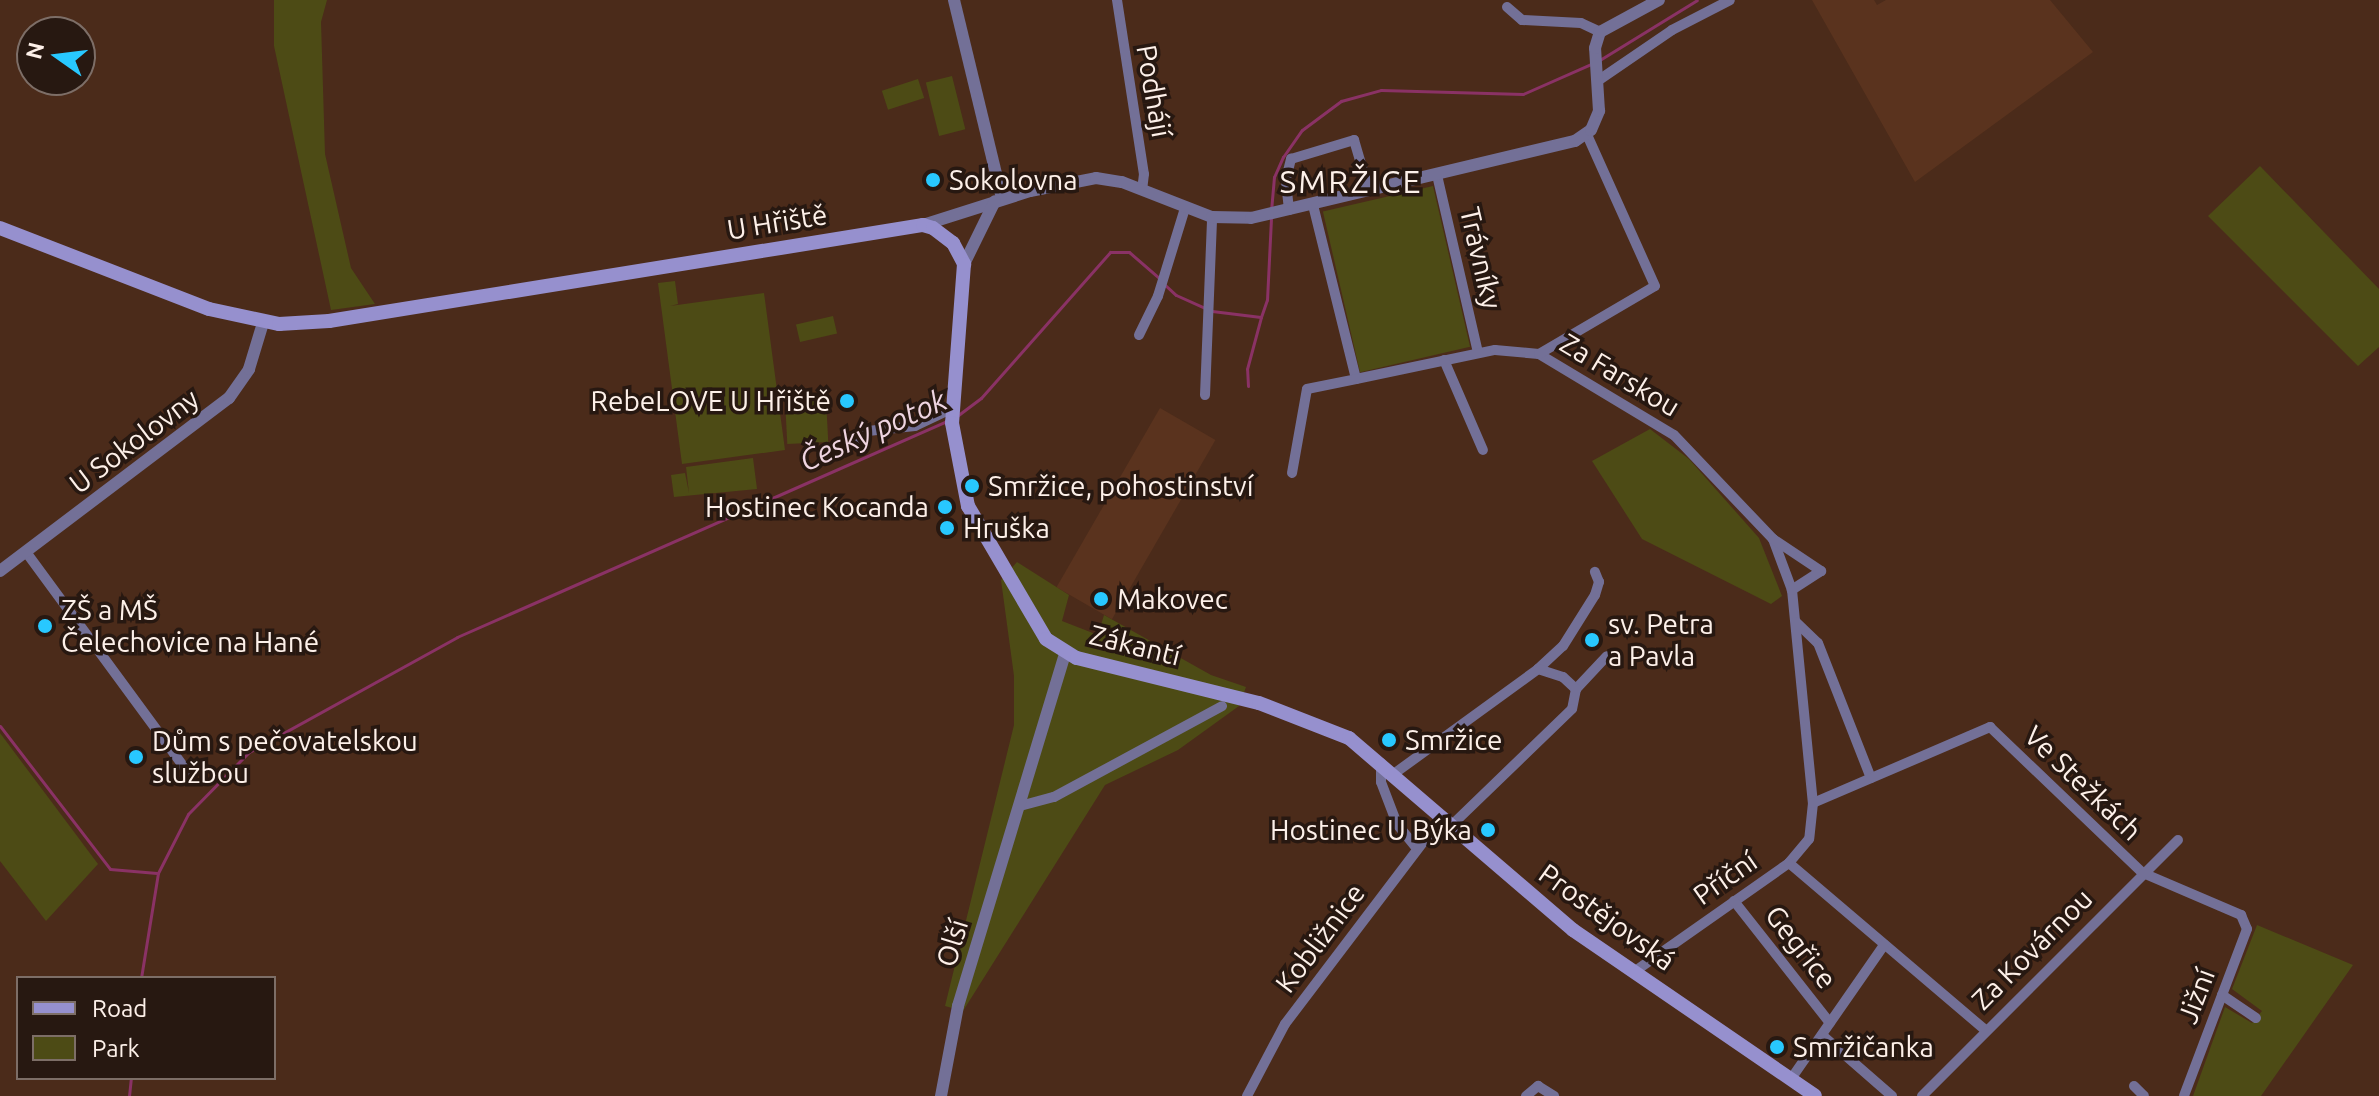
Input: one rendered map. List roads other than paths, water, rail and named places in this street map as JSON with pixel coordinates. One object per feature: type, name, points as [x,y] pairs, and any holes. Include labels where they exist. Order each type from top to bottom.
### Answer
[{"type":"main road","points":[[923,225],[949,239],[964,264]]},
{"type":"main road","name":"U Hřiště","points":[[0,228],[176,297],[263,323],[329,321],[923,225]]},
{"type":"main road","name":"Zákantí","points":[[964,264],[953,432],[972,518],[1035,625],[1065,653],[1269,706],[1340,734],[1382,761]]},
{"type":"main road","name":"Prostějovská","points":[[1382,761],[1546,908],[1634,972],[1793,1076],[1813,1095]]},
{"type":"street","points":[[954,0],[999,200],[964,264]]},
{"type":"street","name":"Podhájí","points":[[1117,0],[1144,174],[1142,190]]},
{"type":"street","points":[[1600,32],[1659,0]]},
{"type":"street","points":[[1598,75],[1672,30],[1730,0]]},
{"type":"street","points":[[1507,7],[1522,20],[1581,23],[1600,32]]},
{"type":"street","points":[[1539,354],[1655,286],[1587,135],[1599,111],[1596,53],[1600,32]]},
{"type":"street","name":"Trávníky","points":[[923,225],[999,200],[1089,179],[1142,190],[1212,217],[1264,216],[1587,135]]},
{"type":"street","points":[[1286,211],[1286,179],[1291,159],[1354,140],[1369,191]]},
{"type":"street","name":"Trávníky","points":[[1437,175],[1478,352]]},
{"type":"street","points":[[1313,205],[1356,379]]},
{"type":"street","points":[[1139,335],[1185,208]]},
{"type":"street","points":[[1205,395],[1211,304],[1212,217]]},
{"type":"street","name":"U Sokolovny","points":[[0,571],[229,398],[249,369],[263,323]]},
{"type":"street","name":"Za Farskou","points":[[1444,360],[1478,352],[1514,349],[1539,354],[1674,435],[1773,539],[1792,590]]},
{"type":"street","points":[[1292,473],[1307,389],[1444,360],[1483,450]]},
{"type":"street","points":[[841,452],[868,431],[915,426],[953,410]]},
{"type":"street","points":[[1773,539],[1821,571],[1792,590]]},
{"type":"street","points":[[26,552],[190,775]]},
{"type":"street","points":[[1395,773],[1538,669],[1563,646],[1595,595],[1599,582],[1595,572]]},
{"type":"street","name":"Příční","points":[[1634,972],[1789,863],[1809,839],[1813,803],[1792,590]]},
{"type":"street","points":[[1796,622],[1823,653],[1871,778],[1813,803]]},
{"type":"street","name":"Olší","points":[[941,1096],[958,1006],[1065,653]]},
{"type":"street","name":"Kobližnice","points":[[1247,1096],[1285,1024],[1417,849],[1572,709],[1576,689],[1607,656]]},
{"type":"street","points":[[1538,669],[1559,673],[1576,689]]},
{"type":"street","points":[[1020,806],[1054,797],[1222,706]]},
{"type":"street","name":"Ve Stežkách","points":[[1871,778],[1990,727],[2143,873]]},
{"type":"street","points":[[1382,761],[1381,782],[1397,824],[1417,849]]},
{"type":"street","name":"Za Kovárnou","points":[[1922,1096],[1984,1029],[2178,840]]},
{"type":"street","points":[[1789,863],[1984,1029]]},
{"type":"street","name":"Jižní","points":[[2143,873],[2241,915],[2247,929],[2184,1096]]},
{"type":"street","name":"Gegřice","points":[[1734,901],[1830,1023]]},
{"type":"street","name":"Gegřice","points":[[1793,1076],[1884,945]]},
{"type":"street","points":[[2222,995],[2256,1018]]},
{"type":"street","name":"Gegřice","points":[[1822,1035],[1892,1096]]},
{"type":"street","points":[[1526,1096],[1538,1086],[1554,1096]]},
{"type":"street","points":[[2134,1086],[2144,1096]]},
{"type":"street","points":[[932,1096],[941,1096]]},
{"type":"waterway","name":"Český potok","points":[[1598,61],[1697,0]]},
{"type":"waterway","name":"Český potok","points":[[1271,211],[1274,177],[1283,157],[1302,130],[1341,101],[1381,90],[1523,94],[1591,64]]},
{"type":"waterway","name":"Český potok","points":[[1212,311],[1261,317],[1267,300],[1271,219]]},
{"type":"waterway","name":"Český potok","points":[[957,416],[981,398],[1110,252],[1129,252],[1159,278]]},
{"type":"waterway","name":"Český potok","points":[[1164,284],[1176,295],[1205,308]]},
{"type":"waterway","points":[[1248,386],[1247,369],[1261,317]]},
{"type":"waterway","name":"Český potok","points":[[141,976],[158,873],[188,814],[249,752],[457,637],[947,421]]},
{"type":"waterway","points":[[0,726],[110,869],[157,873]]},
{"type":"waterway","name":"Český potok","points":[[129,1096],[131,1080]]},
{"type":"place","name":"Sokolovna","points":[[933,180]]},
{"type":"place","name":"RebeLOVE U Hřiště","points":[[847,401]]},
{"type":"place","name":"Smržice, pohostinství","points":[[972,486]]},
{"type":"place","name":"Hostinec Kocanda","points":[[945,507]]},
{"type":"place","name":"Hruška","points":[[947,528]]},
{"type":"place","name":"Makovec","points":[[1101,599]]},
{"type":"place","name":"ZŠ a MŠ Čelechovice na Hané","points":[[45,626]]},
{"type":"place","name":"sv. Petra a Pavla","points":[[1592,640]]},
{"type":"place","name":"Smržice","points":[[1389,740]]},
{"type":"place","name":"Dům s pečovatelskou službou","points":[[136,757]]},
{"type":"place","name":"Hostinec U Býka","points":[[1488,830]]},
{"type":"place","name":"Smržičanka","points":[[1777,1047]]},
{"type":"district","name":"SMRŽICE","points":[[1351,181]]}]
